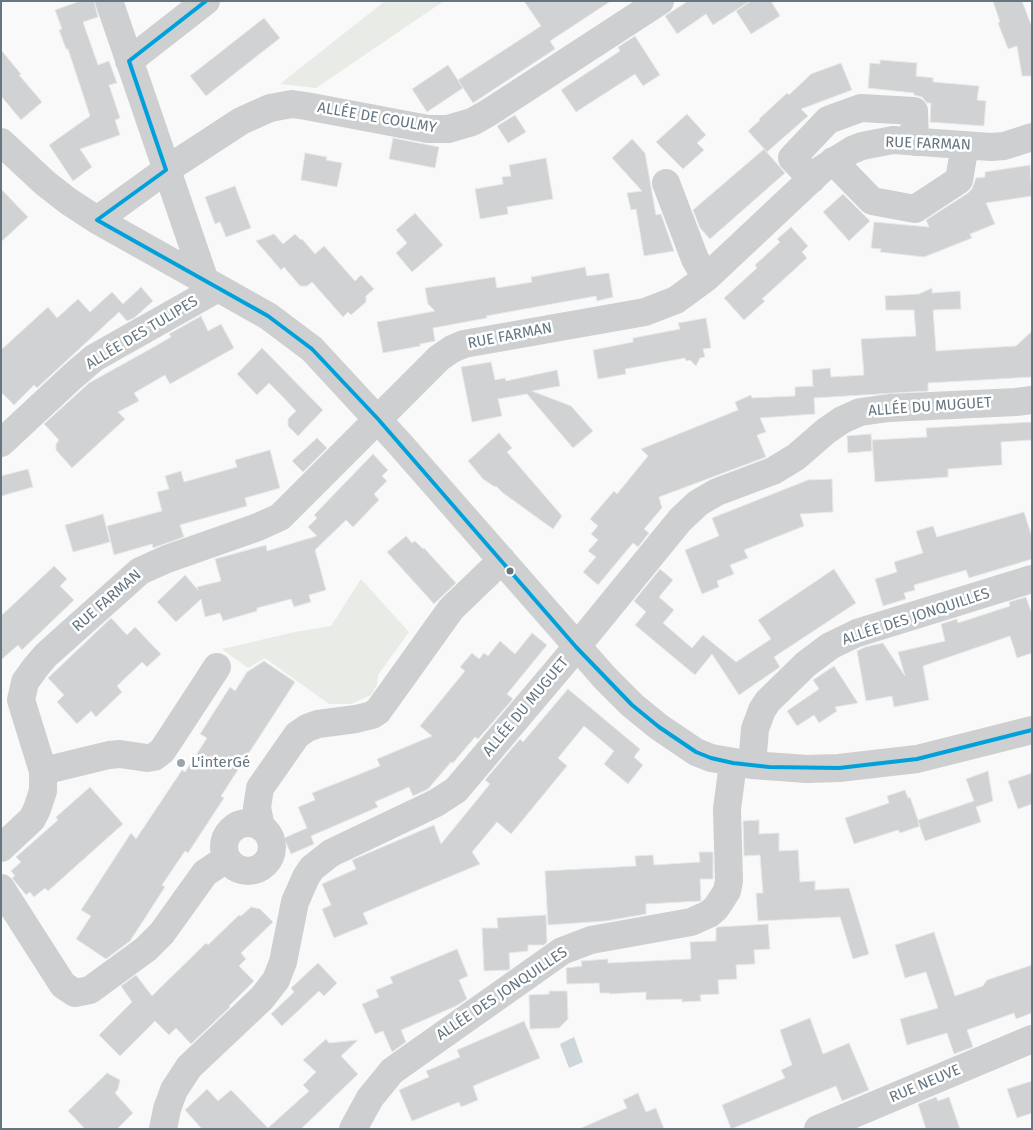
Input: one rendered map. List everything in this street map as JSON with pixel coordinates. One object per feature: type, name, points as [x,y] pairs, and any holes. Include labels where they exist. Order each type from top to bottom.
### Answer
[{"type":"street","points":[[109,1],[166,170],[212,284]]},
{"type":"street","points":[[129,61],[206,1]]},
{"type":"street","name":"ALLÉE DE COULMY","points":[[97,220],[166,170],[241,121],[260,111],[281,105],[306,106],[428,129],[448,129],[465,124],[488,113],[660,1]]},
{"type":"street","points":[[812,179],[792,158],[828,120],[861,108],[914,111],[915,142]]},
{"type":"street","name":"RUE FARMAN","points":[[1,848],[32,819],[43,791],[43,771],[21,700],[12,689],[29,675],[46,655],[140,571],[280,517],[427,368],[452,349],[478,341],[645,312],[676,300],[706,278],[833,161],[862,146],[893,140],[1004,146],[1032,137]]},
{"type":"street","points":[[1,142],[45,183],[97,220],[268,316],[299,338],[378,419],[576,647],[632,705],[659,727],[696,752],[711,758],[742,764],[807,769],[861,766],[917,759],[1032,730]]},
{"type":"street","points":[[833,161],[872,201],[915,209],[959,180],[965,145]]},
{"type":"street","points":[[666,183],[695,259],[706,278]]},
{"type":"street","name":"ALLÉE DES TULIPES","points":[[1,443],[94,358],[212,284]]},
{"type":"street","name":"ALLÉE DU MUGUET","points":[[163,1129],[167,1109],[181,1078],[194,1062],[262,998],[276,980],[284,962],[295,902],[312,868],[331,852],[436,803],[456,790],[680,520],[698,503],[717,492],[784,465],[826,431],[851,415],[872,409],[1032,400]]},
{"type":"street","points":[[1,888],[63,986],[75,993],[90,990],[146,949],[162,933],[205,873],[226,859],[232,866],[241,871],[251,871],[260,868],[267,862],[271,852],[271,843],[268,834],[261,827],[257,808],[260,788],[297,735],[307,728],[318,724],[356,719],[372,715],[378,711],[451,609],[502,560]]},
{"type":"street","name":"ALLÉE DES JONQUILLES","points":[[353,1129],[370,1098],[392,1071],[562,951],[591,940],[691,922],[709,914],[716,908],[727,892],[730,881],[727,809],[742,764],[762,710],[768,701],[806,664],[830,646],[858,633],[1032,579]]},
{"type":"street","points":[[43,771],[109,754],[154,757],[162,751],[218,667]]},
{"type":"street","name":"RUE NEUVE","points":[[818,1129],[1032,1039]]},
{"type":"shaded area","points":[[385,1],[444,1],[316,88],[280,84]]},
{"type":"shaded area","points":[[361,579],[409,632],[378,675],[377,685],[371,695],[351,704],[329,704],[265,658],[248,668],[222,649],[295,632],[331,626]]},
{"type":"shaded area","points":[[574,1037],[583,1062],[569,1068],[560,1044]]},
{"type":"building","points":[[80,1],[94,1],[98,17],[83,22],[98,65],[109,61],[117,83],[109,85],[120,118],[115,120],[120,135],[80,149],[92,167],[73,181],[49,145],[90,116],[68,49],[66,49],[59,30],[62,29],[55,10]]},
{"type":"building","points":[[524,1],[611,1],[550,41],[555,49],[473,103],[458,80],[541,26]]},
{"type":"building","points":[[688,1],[750,1],[713,25],[706,14],[677,34],[665,16]]},
{"type":"building","points":[[751,1],[771,1],[780,16],[751,34],[736,11]]},
{"type":"building","points":[[993,1],[1022,1],[1032,27],[1032,76],[1022,76],[1017,46],[1008,49],[998,23],[1000,22]]},
{"type":"building","points":[[264,18],[280,38],[206,96],[190,76]]},
{"type":"building","points":[[635,36],[660,75],[643,86],[635,74],[576,112],[561,90],[620,51],[618,47]]},
{"type":"building","points":[[1,50],[42,102],[21,120],[1,96]]},
{"type":"building","points":[[880,60],[917,63],[916,76],[933,78],[933,82],[979,86],[977,100],[986,101],[984,126],[930,122],[931,103],[927,103],[922,97],[914,95],[914,93],[868,88],[870,63],[880,64]]},
{"type":"building","points":[[841,63],[852,90],[801,109],[808,116],[767,152],[748,131],[787,93],[789,95],[811,74]]},
{"type":"building","points":[[448,65],[463,88],[427,112],[412,89]]},
{"type":"building","points":[[687,114],[706,135],[697,143],[704,150],[683,169],[656,142]]},
{"type":"building","points":[[515,115],[526,132],[508,143],[497,126]]},
{"type":"building","points":[[393,138],[439,147],[435,168],[389,159]]},
{"type":"building","points":[[632,139],[645,153],[656,215],[661,214],[674,251],[644,256],[636,209],[631,210],[627,193],[642,191],[612,158]]},
{"type":"building","points":[[764,149],[785,173],[710,239],[700,228],[693,210]]},
{"type":"building","points":[[305,153],[327,157],[326,160],[342,163],[337,187],[301,180]]},
{"type":"building","points":[[546,158],[553,199],[507,207],[508,214],[480,219],[475,189],[503,184],[502,177],[511,176],[509,165]]},
{"type":"building","points":[[1030,165],[1032,196],[986,203],[995,224],[970,234],[972,238],[924,257],[880,252],[881,249],[871,248],[874,222],[929,227],[926,220],[968,193],[972,189],[976,178],[985,177],[985,172]]},
{"type":"building","points":[[235,186],[251,228],[226,237],[220,222],[215,224],[205,197]]},
{"type":"building","points":[[1,189],[28,217],[1,242]]},
{"type":"building","points":[[843,194],[870,221],[849,241],[823,212]]},
{"type":"building","points":[[415,213],[443,245],[412,272],[396,253],[407,243],[396,230]]},
{"type":"building","points":[[791,227],[808,246],[802,252],[807,258],[762,299],[765,301],[744,320],[724,298],[757,268],[755,265],[780,242],[777,239]]},
{"type":"building","points":[[274,234],[283,244],[295,234],[315,254],[324,246],[355,281],[361,275],[374,289],[366,296],[366,302],[351,315],[348,312],[343,317],[312,282],[307,286],[300,286],[284,267],[281,270],[256,241]]},
{"type":"building","points":[[585,267],[587,276],[609,273],[613,297],[597,301],[596,296],[486,316],[487,318],[433,328],[435,341],[383,353],[377,322],[435,311],[428,304],[425,288],[495,277],[497,288],[532,282],[531,277]]},
{"type":"building","points":[[141,287],[153,301],[134,318],[127,321],[119,312],[37,388],[34,385],[14,405],[1,392],[1,350],[48,307],[57,318],[78,299],[90,312],[112,292],[123,304]]},
{"type":"building","points":[[932,288],[932,293],[960,291],[961,309],[933,310],[936,351],[1016,346],[1032,331],[1032,377],[928,383],[928,391],[814,398],[815,414],[760,418],[766,432],[757,435],[766,457],[659,497],[662,508],[644,529],[649,533],[638,547],[633,543],[598,585],[583,572],[596,557],[588,551],[598,540],[591,534],[598,526],[590,519],[614,491],[617,494],[648,456],[641,449],[738,410],[735,402],[751,395],[752,398],[795,396],[795,387],[813,386],[812,370],[830,368],[831,377],[864,375],[861,339],[916,336],[914,310],[886,310],[885,296],[919,294]]},
{"type":"building","points":[[201,316],[208,331],[221,324],[234,348],[170,384],[165,375],[134,393],[139,401],[118,412],[125,419],[72,468],[56,450],[56,444],[59,440],[44,424],[89,383],[171,337],[169,334]]},
{"type":"building","points":[[706,318],[711,348],[703,349],[705,357],[700,358],[696,366],[690,360],[686,361],[685,358],[625,369],[626,374],[598,379],[593,350],[633,342],[633,338],[680,329],[678,323]]},
{"type":"building","points":[[262,348],[323,410],[298,436],[288,426],[288,419],[296,411],[282,396],[269,383],[257,395],[237,374]]},
{"type":"building","points":[[491,362],[495,380],[505,378],[506,381],[557,370],[560,386],[532,391],[571,406],[593,431],[573,448],[527,394],[498,399],[502,416],[472,422],[461,367]]},
{"type":"building","points":[[1032,422],[1032,440],[1001,442],[1002,465],[948,469],[948,477],[875,482],[872,440],[927,437],[926,428]]},
{"type":"building","points":[[499,433],[512,448],[507,452],[562,516],[553,529],[496,486],[483,479],[468,461]]},
{"type":"building","points":[[871,434],[872,451],[848,453],[847,436]]},
{"type":"building","points":[[317,438],[327,448],[303,472],[292,461]]},
{"type":"building","points":[[270,450],[280,488],[245,498],[247,506],[180,525],[184,537],[153,548],[152,544],[114,555],[107,526],[162,511],[157,492],[169,489],[165,476],[181,471],[184,482],[237,467],[235,460]]},
{"type":"building","points":[[373,454],[388,470],[382,476],[387,481],[374,494],[379,500],[353,527],[346,520],[315,550],[326,590],[309,595],[311,602],[294,607],[291,599],[257,608],[257,611],[223,621],[220,613],[205,617],[201,599],[176,622],[157,602],[185,575],[198,590],[197,587],[221,581],[215,559],[266,545],[267,551],[317,536],[308,527],[317,518],[314,515]]},
{"type":"building","points":[[28,469],[33,487],[1,496],[1,476]]},
{"type":"building","points":[[832,479],[833,512],[800,514],[804,526],[744,550],[748,558],[730,565],[734,574],[717,581],[719,587],[702,594],[685,550],[719,536],[712,518],[808,480]]},
{"type":"building","points":[[1024,512],[1032,537],[1032,559],[969,578],[966,570],[914,585],[915,590],[904,593],[906,599],[883,606],[875,579],[897,572],[894,562],[923,553],[916,531],[933,526],[937,537]]},
{"type":"building","points":[[103,514],[110,542],[73,552],[65,525]]},
{"type":"building","points":[[406,536],[412,543],[415,541],[424,548],[456,583],[434,604],[387,552]]},
{"type":"building","points":[[54,566],[67,579],[60,586],[74,600],[22,650],[18,645],[1,660],[1,616]]},
{"type":"building","points":[[660,569],[673,580],[659,597],[674,610],[663,623],[692,648],[703,635],[736,662],[771,639],[758,620],[834,569],[856,603],[774,657],[780,667],[739,695],[712,654],[695,675],[635,625],[646,612],[634,601]]},
{"type":"building","points":[[1026,597],[1032,614],[1032,653],[1017,658],[1010,636],[923,666],[929,700],[894,707],[892,696],[866,701],[857,651],[883,643],[905,676],[898,652],[945,641],[941,624],[957,619],[958,623],[1010,606],[1009,602]]},
{"type":"building","points":[[111,618],[127,635],[135,627],[161,654],[147,667],[142,662],[117,686],[122,692],[96,717],[91,711],[77,724],[57,702],[64,695],[48,678]]},
{"type":"building","points":[[532,633],[547,645],[507,694],[513,699],[478,739],[475,737],[428,789],[413,796],[409,787],[375,802],[378,807],[311,836],[314,844],[291,854],[284,838],[307,828],[298,807],[315,800],[312,793],[380,766],[377,759],[432,736],[420,726],[465,671],[460,667],[472,653],[479,659],[484,653],[488,656],[500,641],[515,654]]},
{"type":"building","points":[[264,661],[295,682],[221,796],[224,798],[188,853],[185,851],[162,885],[165,887],[130,941],[106,959],[76,939],[91,916],[81,910],[131,833],[136,839],[182,770],[185,772],[207,738],[200,734],[230,687],[235,691],[247,672]]},
{"type":"building","points":[[834,666],[858,703],[835,707],[837,711],[819,723],[814,715],[797,726],[787,711],[819,689],[813,680]]},
{"type":"building","points":[[568,689],[640,749],[634,757],[643,765],[628,784],[604,764],[614,751],[584,726],[558,758],[567,766],[511,834],[497,822],[472,852],[480,864],[363,913],[368,924],[334,938],[322,909],[331,905],[322,884],[356,869],[352,860],[434,825],[441,844],[490,784],[485,780],[520,739],[523,742]]},
{"type":"building","points":[[988,771],[993,801],[976,807],[981,822],[925,841],[920,826],[900,833],[898,830],[854,844],[845,818],[889,803],[887,796],[905,790],[908,798],[910,797],[918,820],[974,801],[966,779]]},
{"type":"building","points":[[1032,773],[1032,804],[1018,809],[1008,781]]},
{"type":"building","points":[[90,787],[123,824],[48,891],[45,888],[34,897],[30,892],[26,895],[12,878],[15,876],[11,871],[21,862],[16,857],[58,820],[56,817]]},
{"type":"building","points":[[759,820],[759,834],[779,833],[779,851],[798,850],[800,882],[815,881],[815,890],[849,888],[869,954],[853,959],[840,917],[758,921],[756,893],[763,893],[760,855],[744,856],[743,821]]},
{"type":"building","points":[[699,852],[713,852],[713,879],[700,879],[701,901],[646,904],[646,914],[606,921],[548,925],[545,871],[636,866],[635,856],[653,855],[654,865],[700,862]]},
{"type":"building","points":[[251,907],[260,909],[273,922],[241,953],[246,959],[239,966],[254,981],[191,1044],[176,1028],[169,1035],[155,1021],[120,1056],[99,1035],[132,1002],[121,986],[136,975],[152,996],[206,943],[208,945],[239,915],[241,916]]},
{"type":"building","points":[[546,915],[547,942],[544,945],[528,945],[528,951],[509,953],[510,969],[508,970],[484,971],[482,928],[498,928],[497,918]]},
{"type":"building","points":[[768,924],[770,949],[754,950],[755,964],[736,965],[737,979],[718,980],[719,994],[700,995],[701,1001],[682,1002],[682,999],[646,1000],[646,992],[609,994],[600,993],[599,983],[567,984],[566,968],[582,966],[581,961],[608,959],[608,963],[691,959],[690,942],[716,941],[716,928],[718,927]]},
{"type":"building","points":[[934,932],[955,996],[983,986],[987,980],[1032,965],[1032,1013],[1016,1019],[1014,1013],[967,1030],[973,1047],[954,1054],[947,1033],[907,1045],[900,1019],[938,1008],[926,972],[905,978],[895,945]]},
{"type":"building","points":[[457,949],[468,976],[459,980],[467,999],[456,1006],[401,1030],[406,1042],[392,1052],[383,1031],[375,1034],[362,1004],[379,997],[376,990],[393,983],[390,977]]},
{"type":"building","points":[[318,963],[337,983],[324,996],[319,991],[282,1026],[271,1014],[294,992],[291,988]]},
{"type":"building","points":[[549,991],[567,991],[568,1019],[559,1028],[530,1029],[529,995],[549,994]]},
{"type":"building","points":[[810,1018],[823,1054],[849,1043],[869,1090],[842,1101],[836,1086],[731,1129],[722,1105],[785,1078],[781,1070],[792,1065],[780,1030]]},
{"type":"building","points":[[524,1021],[540,1058],[473,1086],[478,1100],[461,1107],[459,1102],[412,1121],[399,1090],[429,1077],[426,1071],[460,1057],[457,1050]]},
{"type":"building","points":[[326,1039],[329,1043],[358,1040],[341,1056],[358,1074],[301,1129],[202,1129],[185,1110],[207,1089],[218,1101],[231,1090],[268,1128],[309,1091],[303,1085],[316,1072],[303,1060]]},
{"type":"building","points":[[107,1073],[120,1080],[115,1093],[133,1113],[117,1129],[85,1129],[68,1111]]},
{"type":"building","points":[[1032,1081],[1032,1113],[1017,1118],[1007,1089]]},
{"type":"building","points":[[638,1093],[646,1112],[656,1108],[664,1129],[579,1129],[627,1108],[623,1100]]},
{"type":"building","points":[[936,1097],[938,1101],[949,1097],[960,1129],[926,1129],[918,1104]]},
{"type":"transit line","points":[[206,1],[129,61],[166,170],[97,220],[268,316],[312,349],[378,419],[576,647],[632,705],[659,727],[696,752],[733,763],[769,767],[839,768],[917,759],[1032,730]]},
{"type":"place","name":"L'interGé","points":[[181,763]]}]
